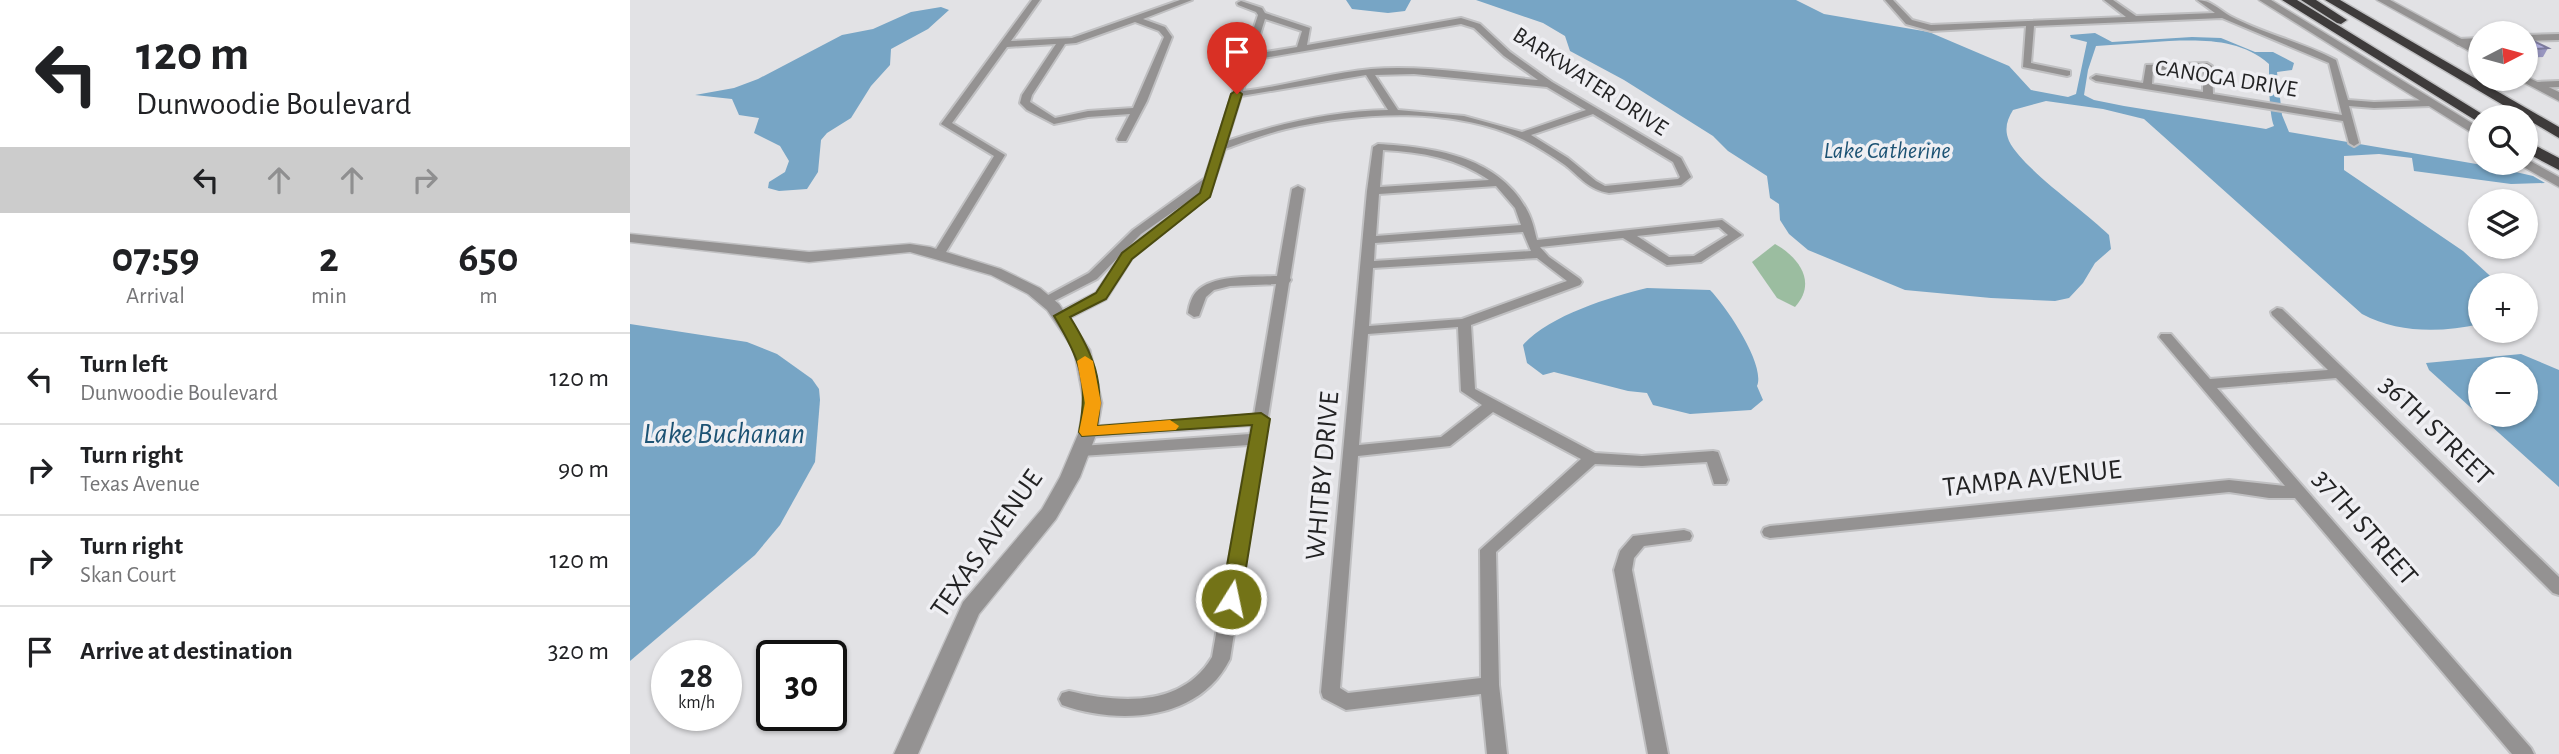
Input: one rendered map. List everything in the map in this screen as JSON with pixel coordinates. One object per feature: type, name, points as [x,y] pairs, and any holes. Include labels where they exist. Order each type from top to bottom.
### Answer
[{"type":"highway","points":[[2288,0],[2468,110]]},
{"type":"highway","points":[[2307,0],[2483,105]]},
{"type":"highway","points":[[2331,0],[2559,133]]},
{"type":"highway","points":[[2350,0],[2468,66]]},
{"type":"highway","points":[[2511,91],[2559,118]]},
{"type":"highway","points":[[2538,138],[2559,150]]},
{"type":"highway","points":[[2538,153],[2559,165]]},
{"type":"street","points":[[939,254],[1000,155],[946,124],[1036,0]]},
{"type":"street","points":[[1004,44],[1073,41],[1188,0]]},
{"type":"street","points":[[1889,0],[1913,25],[1931,28],[2223,15]]},
{"type":"street","points":[[2108,0],[2134,19]]},
{"type":"street","points":[[2201,0],[2223,15],[2329,60],[2335,65],[2354,142]]},
{"type":"street","points":[[2264,0],[2468,127]]},
{"type":"street","points":[[2382,0],[2468,47]]},
{"type":"street","points":[[1241,3],[1259,10],[1262,15],[1307,30],[1301,49],[1248,58]]},
{"type":"street","points":[[1062,316],[1101,296],[1127,256],[1205,194],[1262,15]]},
{"type":"street","points":[[1122,139],[1168,37],[1162,29],[1136,19]]},
{"type":"street","name":"BARKWATER DRIVE","points":[[1301,49],[1461,21],[1477,26],[1507,54],[1549,84],[1677,160],[1686,177],[1681,182],[1598,189],[1572,165],[1522,135]]},
{"type":"street","points":[[2030,24],[2026,65],[2067,73]]},
{"type":"street","points":[[2538,38],[2559,37]]},
{"type":"street","points":[[1062,42],[1027,95],[1025,103],[1030,108],[1054,121],[1088,114],[1136,111]]},
{"type":"street","points":[[2458,42],[2468,42]]},
{"type":"street","points":[[2147,86],[2149,67],[2207,66],[2208,96]]},
{"type":"street","points":[[1237,94],[1369,72],[1416,72],[1549,84]]},
{"type":"street","points":[[1369,72],[1395,114]]},
{"type":"street","name":"CANOGA DRIVE","points":[[2096,78],[2349,118]]},
{"type":"street","points":[[2538,82],[2559,84]]},
{"type":"street","points":[[2538,86],[2559,97]]},
{"type":"street","points":[[2345,101],[2374,105],[2427,101]]},
{"type":"street","points":[[1220,147],[1286,126],[1351,116],[1395,114],[1467,118],[1522,135],[1594,111]]},
{"type":"street","name":"WHITBY DRIVE","points":[[1490,685],[1346,702],[1330,692],[1378,147],[1421,148],[1445,155],[1474,166],[1499,183]]},
{"type":"street","points":[[2538,170],[2559,183]]},
{"type":"street","points":[[1045,300],[1093,276],[1137,232],[1209,180]]},
{"type":"street","points":[[1360,331],[1464,323],[1576,282],[1536,249],[1521,208],[1499,183],[1373,191]]},
{"type":"street","points":[[1069,699],[1098,707],[1165,704],[1190,693],[1209,678],[1221,659],[1298,190]]},
{"type":"street","points":[[1368,265],[1536,249],[1625,234],[1722,223],[1736,234],[1698,259],[1667,261],[1625,234]]},
{"type":"street","points":[[1370,240],[1530,228]]},
{"type":"street","name":"TEXAS AVENUE","points":[[630,238],[809,257],[910,248],[939,254],[996,272],[1034,291],[1062,316],[1082,350],[1093,403],[1084,442],[1070,477],[1049,514],[971,608],[906,754]]},
{"type":"street","points":[[1194,313],[1200,295],[1211,287],[1226,283],[1285,280]]},
{"type":"street","name":"36TH STREET","points":[[2277,312],[2559,588]]},
{"type":"street","points":[[1464,323],[1468,391],[1592,458],[1642,461],[1713,456],[1720,480]]},
{"type":"street","name":"37TH STREET","points":[[2166,337],[2524,754]]},
{"type":"street","points":[[2207,384],[2340,373]]},
{"type":"street","points":[[1352,451],[1445,442],[1492,405]]},
{"type":"street","points":[[1084,442],[1261,419]]},
{"type":"street","points":[[1084,442],[1258,439]]},
{"type":"street","points":[[1497,754],[1490,685],[1488,550],[1592,458]]},
{"type":"street","name":"TAMPA AVENUE","points":[[1770,532],[2229,486],[2269,492],[2299,492]]},
{"type":"street","points":[[1658,754],[1623,570],[1626,555],[1639,540],[1684,536]]},
{"type":"green space","points":[[1775,244],[1792,256],[1803,272],[1805,289],[1795,307],[1777,298],[1752,262]]},
{"type":"water","points":[[1346,0],[1411,0],[1405,11],[1388,13],[1352,9]]},
{"type":"water","name":"Lake Catherine","points":[[1476,0],[1796,0],[1824,14],[1929,32],[2009,66],[2031,90],[2068,97],[2076,94],[2087,42],[2071,38],[2070,35],[2095,33],[2112,42],[2221,38],[2255,52],[2273,52],[2294,63],[2292,70],[2277,72],[2282,115],[2289,132],[2468,163],[2468,175],[2529,175],[2545,183],[2511,184],[2414,171],[2412,158],[2379,154],[2344,156],[2344,170],[2463,251],[2468,259],[2472,259],[2487,273],[2468,273],[2468,326],[2435,330],[2405,328],[2362,314],[2144,119],[2103,109],[2046,101],[2013,110],[2007,125],[2009,141],[2040,177],[2109,235],[2111,249],[2095,263],[2083,283],[2069,298],[2055,301],[1905,290],[1808,250],[1789,234],[1780,220],[1779,204],[1770,198],[1767,176],[1728,151],[1713,136],[1624,80],[1570,51],[1565,36],[1543,23]],"holes":[[[2209,41],[2234,45],[2269,64],[2270,105],[2274,126],[2266,129],[2124,106],[2094,100],[2084,95],[2096,46]]]},
{"type":"water","points":[[941,7],[949,10],[928,29],[891,49],[890,65],[871,86],[851,118],[821,140],[818,172],[807,189],[779,191],[768,188],[769,182],[785,172],[789,161],[780,146],[754,133],[759,118],[739,115],[732,99],[695,95],[734,88],[758,79],[842,35],[873,29],[911,12]]},
{"type":"water","points":[[1647,288],[1710,290],[1743,336],[1756,364],[1757,386],[1763,400],[1751,410],[1690,414],[1653,405],[1647,393],[1628,391],[1554,372],[1543,375],[1527,363],[1523,345],[1548,325],[1598,302]]},
{"type":"water","name":"Lake Buchanan","points":[[630,324],[747,342],[777,354],[812,379],[819,389],[815,462],[780,525],[755,555],[655,640],[651,640],[651,643],[630,661]]},
{"type":"water","points":[[2521,354],[2528,357],[2489,357]]},
{"type":"water","points":[[2468,359],[2468,405],[2429,370],[2426,363]]},
{"type":"water","points":[[2538,361],[2559,370],[2559,487],[2492,427],[2538,427]]},
{"type":"slow traffic","points":[[1085,361],[1093,403],[1088,432],[1170,426]]},
{"type":"route","points":[[1231,599],[1261,419],[1088,432],[1093,403],[1090,381],[1082,350],[1062,316],[1101,296],[1127,256],[1205,194],[1237,94]]}]
